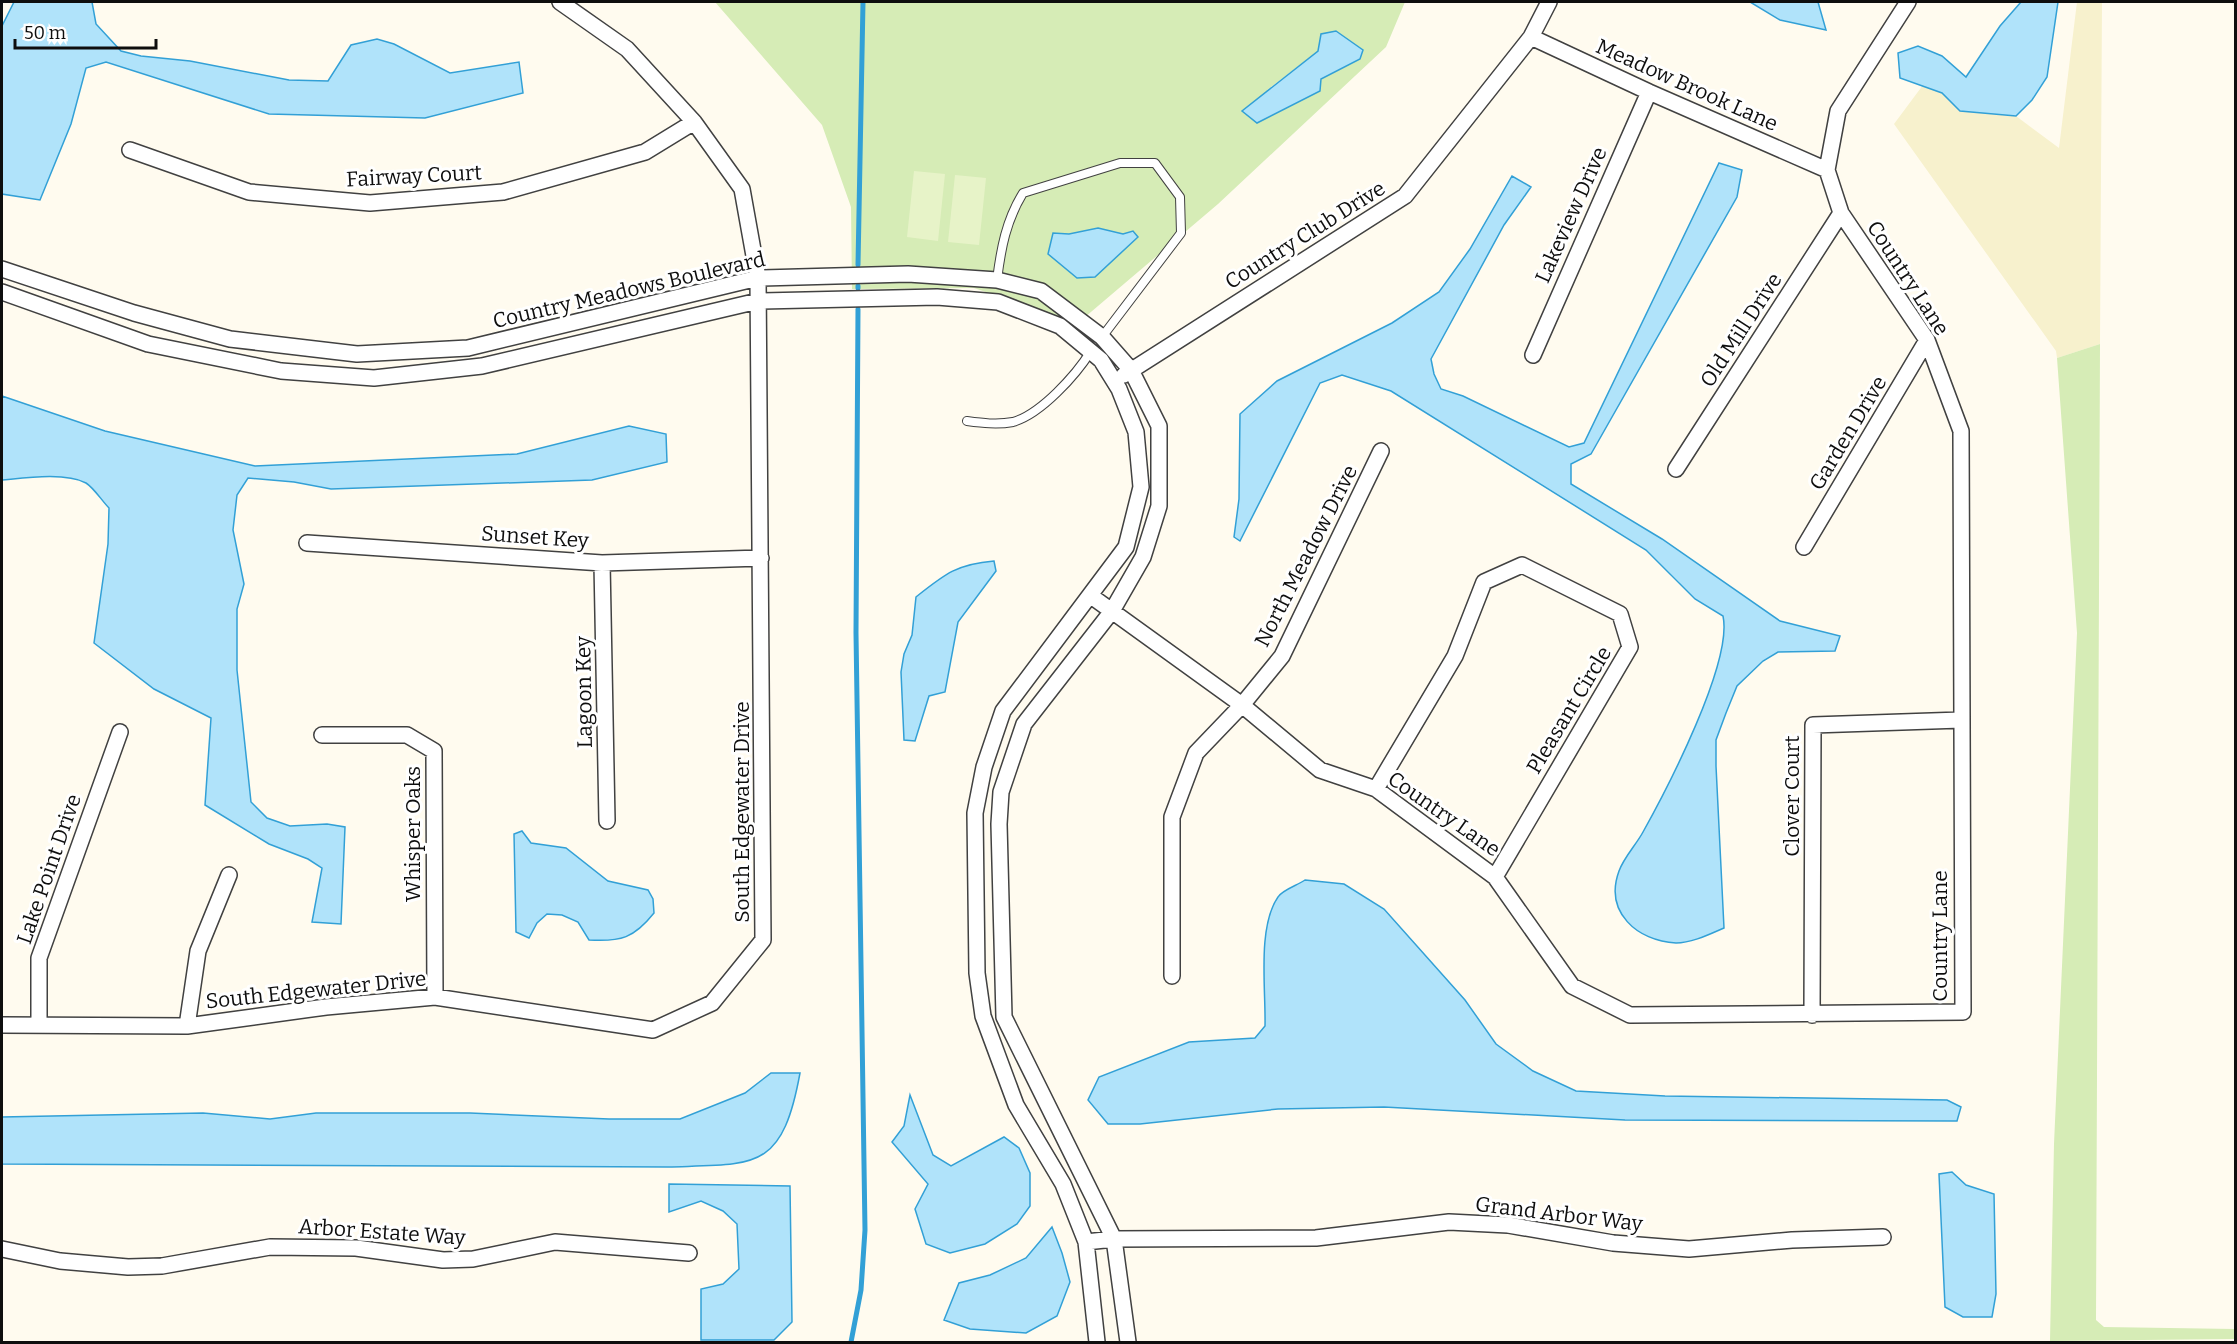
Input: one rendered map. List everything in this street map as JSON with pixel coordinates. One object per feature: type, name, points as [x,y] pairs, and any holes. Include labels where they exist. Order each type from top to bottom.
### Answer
[{"type":"street","name":"South Edgewater Drive","points":[[2,1025],[187,1026],[326,1007],[435,997],[653,1030],[712,1003],[763,940],[758,278],[742,189],[694,122],[627,49],[560,2]]},
{"type":"street","name":"Country Club Drive","points":[[1115,382],[1405,196],[1531,37],[1549,2]]},
{"type":"street","name":"Country Lane","points":[[1092,596],[1242,705],[1320,770],[1376,789],[1495,877],[1572,986],[1630,1015],[1963,1012],[1961,431],[1927,340],[1841,213],[1827,170],[1838,111],[1908,2]]},
{"type":"street","name":"Meadow Brook Lane","points":[[1531,37],[1649,92],[1827,170]]},
{"type":"street","name":"Lakeview Drive","points":[[1533,355],[1649,92]]},
{"type":"street","name":"Fairway Court","points":[[130,150],[249,192],[370,203],[503,192],[645,152],[694,122]]},
{"type":"street","name":"Old Mill Drive","points":[[1676,469],[1841,213]]},
{"type":"street","name":"Country Meadows Boulevard","points":[[2,269],[134,313],[230,339],[352,353],[468,348],[758,278],[908,274],[997,280],[1041,291],[1102,337],[1131,370],[1160,426],[1159,506],[1143,557],[1112,611],[1024,724],[1001,792],[999,824],[1004,1017],[1114,1239],[1128,1342]]},
{"type":"street","points":[[908,274],[910,297]]},
{"type":"street","points":[[997,280],[998,302]]},
{"type":"street","name":"Country Meadows Boulevard","points":[[2,292],[148,344],[281,371],[374,378],[482,366],[758,301],[910,297],[998,302],[1060,326],[1101,360],[1115,382],[1136,432],[1141,487],[1126,547],[1092,596],[1003,711],[984,767],[975,813],[977,973],[983,1016],[1016,1105],[1063,1184],[1086,1242],[1097,1342]]},
{"type":"street","points":[[1091,351],[1102,337]]},
{"type":"street","name":"Garden Drive","points":[[1804,547],[1927,340]]},
{"type":"street","points":[[352,353],[352,376]]},
{"type":"street","name":"North Meadow Drive","points":[[1172,976],[1172,817],[1196,753],[1242,705],[1282,656],[1381,451]]},
{"type":"street","name":"Sunset Key","points":[[307,543],[602,563],[761,558]]},
{"type":"street","name":"Lagoon Key","points":[[602,563],[607,821]]},
{"type":"street","name":"Pleasant Circle","points":[[1376,789],[1455,656],[1484,582],[1522,565],[1620,614],[1630,647],[1495,877]]},
{"type":"street","name":"Clover Court","points":[[1812,1015],[1813,725],[1961,720]]},
{"type":"street","name":"Lake Point Drive","points":[[39,1025],[39,958],[120,732]]},
{"type":"street","name":"Whisper Oaks","points":[[322,735],[407,735],[434,751],[435,997]]},
{"type":"street","points":[[187,1026],[198,951],[229,875]]},
{"type":"street","points":[[976,894],[1001,894]]},
{"type":"street","points":[[1043,1150],[1063,1139]]},
{"type":"street","points":[[1063,1184],[1081,1175]]},
{"type":"street","name":"Grand Arbor Way","points":[[1086,1242],[1114,1239],[1316,1238],[1449,1222],[1508,1225],[1613,1243],[1689,1249],[1792,1240],[1883,1238]]},
{"type":"street","name":"Arbor Estate Way","points":[[2,1249],[60,1261],[128,1267],[162,1266],[270,1247],[356,1248],[443,1260],[473,1259],[555,1242],[688,1253]]},
{"type":"street","points":[[1094,1300],[1122,1297]]},
{"type":"lane","points":[[997,280],[1003,237],[1012,212],[1023,193],[1120,163],[1155,163],[1180,197],[1181,233],[1102,337]]},
{"type":"lane","points":[[967,421],[994,424],[1015,421],[1035,410],[1078,372],[1091,351]]},
{"type":"shaded area","points":[[2077,2],[2102,2],[2100,344],[2057,358],[2056,351],[1894,124],[1923,85],[1942,93],[1960,111],[2016,116],[2059,148]]},
{"type":"green space","points":[[715,2],[1405,2],[1386,47],[1218,204],[1078,323],[974,288],[852,289],[851,207],[822,125]],"holes":[[[1318,51],[1360,59],[1321,79],[1267,90]],[[1098,228],[1123,234],[1048,254],[1053,233],[1069,234]]]},
{"type":"green space","points":[[914,171],[945,174],[938,241],[907,237]]},
{"type":"green space","points":[[955,175],[986,178],[979,245],[948,242]]},
{"type":"green space","points":[[2100,344],[2096,1320],[2104,1327],[2235,1329],[2235,1339],[2050,1341],[2054,1144],[2077,633],[2057,358]]},
{"type":"water","points":[[14,2],[92,2],[96,24],[121,51],[141,56],[190,61],[289,80],[328,81],[351,45],[377,39],[394,44],[450,73],[519,62],[523,93],[425,118],[269,114],[106,62],[86,68],[71,124],[40,200],[2,194],[2,26]]},
{"type":"water","points":[[1750,2],[1818,2],[1826,30],[1780,20]]},
{"type":"water","points":[[2021,2],[2058,2],[2047,77],[2032,100],[2016,116],[1960,111],[1942,93],[1900,78],[1898,53],[1918,46],[1942,56],[1966,77],[2000,26]]},
{"type":"water","points":[[1336,31],[1363,50],[1360,59],[1321,79],[1320,91],[1257,123],[1242,111],[1318,51],[1321,34]]},
{"type":"water","points":[[1719,163],[1742,170],[1737,197],[1591,454],[1571,464],[1571,484],[1662,539],[1780,621],[1840,636],[1835,651],[1778,652],[1763,661],[1737,686],[1716,740],[1724,928],[1695,940],[1676,943],[1649,937],[1627,922],[1616,899],[1616,886],[1621,866],[1654,812],[1696,725],[1718,663],[1723,637],[1723,616],[1695,599],[1646,550],[1391,391],[1342,375],[1320,383],[1240,541],[1234,537],[1239,499],[1240,414],[1277,381],[1392,323],[1439,292],[1470,249],[1512,176],[1531,187],[1504,225],[1431,359],[1434,374],[1441,389],[1463,396],[1569,447],[1584,443]]},
{"type":"water","points":[[1098,228],[1123,234],[1133,231],[1138,237],[1095,277],[1077,278],[1048,254],[1053,233],[1069,234]]},
{"type":"water","points":[[2,396],[105,431],[255,466],[517,454],[629,426],[666,434],[667,462],[592,480],[331,489],[294,482],[248,478],[237,495],[233,530],[244,584],[237,609],[237,670],[251,802],[267,818],[290,826],[327,824],[345,827],[341,924],[312,922],[322,868],[308,859],[269,844],[205,805],[211,718],[154,689],[94,643],[108,544],[109,508],[89,485],[77,480],[44,477],[2,480]]},
{"type":"water","points":[[994,561],[996,571],[958,622],[945,692],[929,696],[915,741],[904,740],[901,672],[904,654],[912,635],[916,597],[952,572],[981,562]]},
{"type":"water","points":[[522,831],[531,843],[566,848],[608,881],[648,890],[653,899],[654,913],[640,928],[618,939],[589,940],[578,922],[562,915],[547,914],[537,923],[529,938],[516,932],[514,834]]},
{"type":"water","points":[[1305,880],[1344,884],[1384,909],[1465,1000],[1496,1044],[1533,1071],[1576,1091],[1665,1096],[1947,1100],[1961,1107],[1957,1121],[1625,1120],[1384,1107],[1278,1109],[1140,1124],[1108,1124],[1088,1100],[1099,1077],[1189,1042],[1255,1038],[1265,1026],[1264,959],[1267,925],[1271,910],[1280,894]]},
{"type":"water","points":[[771,1073],[800,1073],[793,1105],[784,1129],[773,1145],[760,1156],[743,1162],[723,1165],[668,1167],[2,1164],[2,1117],[203,1113],[270,1119],[316,1113],[470,1113],[609,1119],[680,1119],[745,1093]]},
{"type":"water","points":[[910,1095],[933,1155],[951,1166],[1004,1137],[1019,1148],[1030,1173],[1030,1206],[1017,1224],[985,1244],[950,1253],[926,1244],[915,1209],[928,1184],[892,1142],[904,1126]]},
{"type":"water","points":[[1952,1172],[1966,1185],[1994,1194],[1996,1294],[1992,1317],[1963,1317],[1945,1307],[1939,1174]]},
{"type":"water","points":[[669,1184],[790,1186],[792,1322],[774,1340],[701,1340],[701,1289],[723,1284],[739,1269],[737,1224],[723,1211],[701,1201],[669,1212]]},
{"type":"water","points":[[1052,1227],[1070,1282],[1057,1316],[1026,1333],[970,1329],[944,1320],[959,1283],[990,1275],[1026,1258]]},
{"type":"waterway","points":[[858,265],[863,2]]},
{"type":"waterway","points":[[851,1342],[861,1290],[865,1230],[856,633],[858,309]]}]
